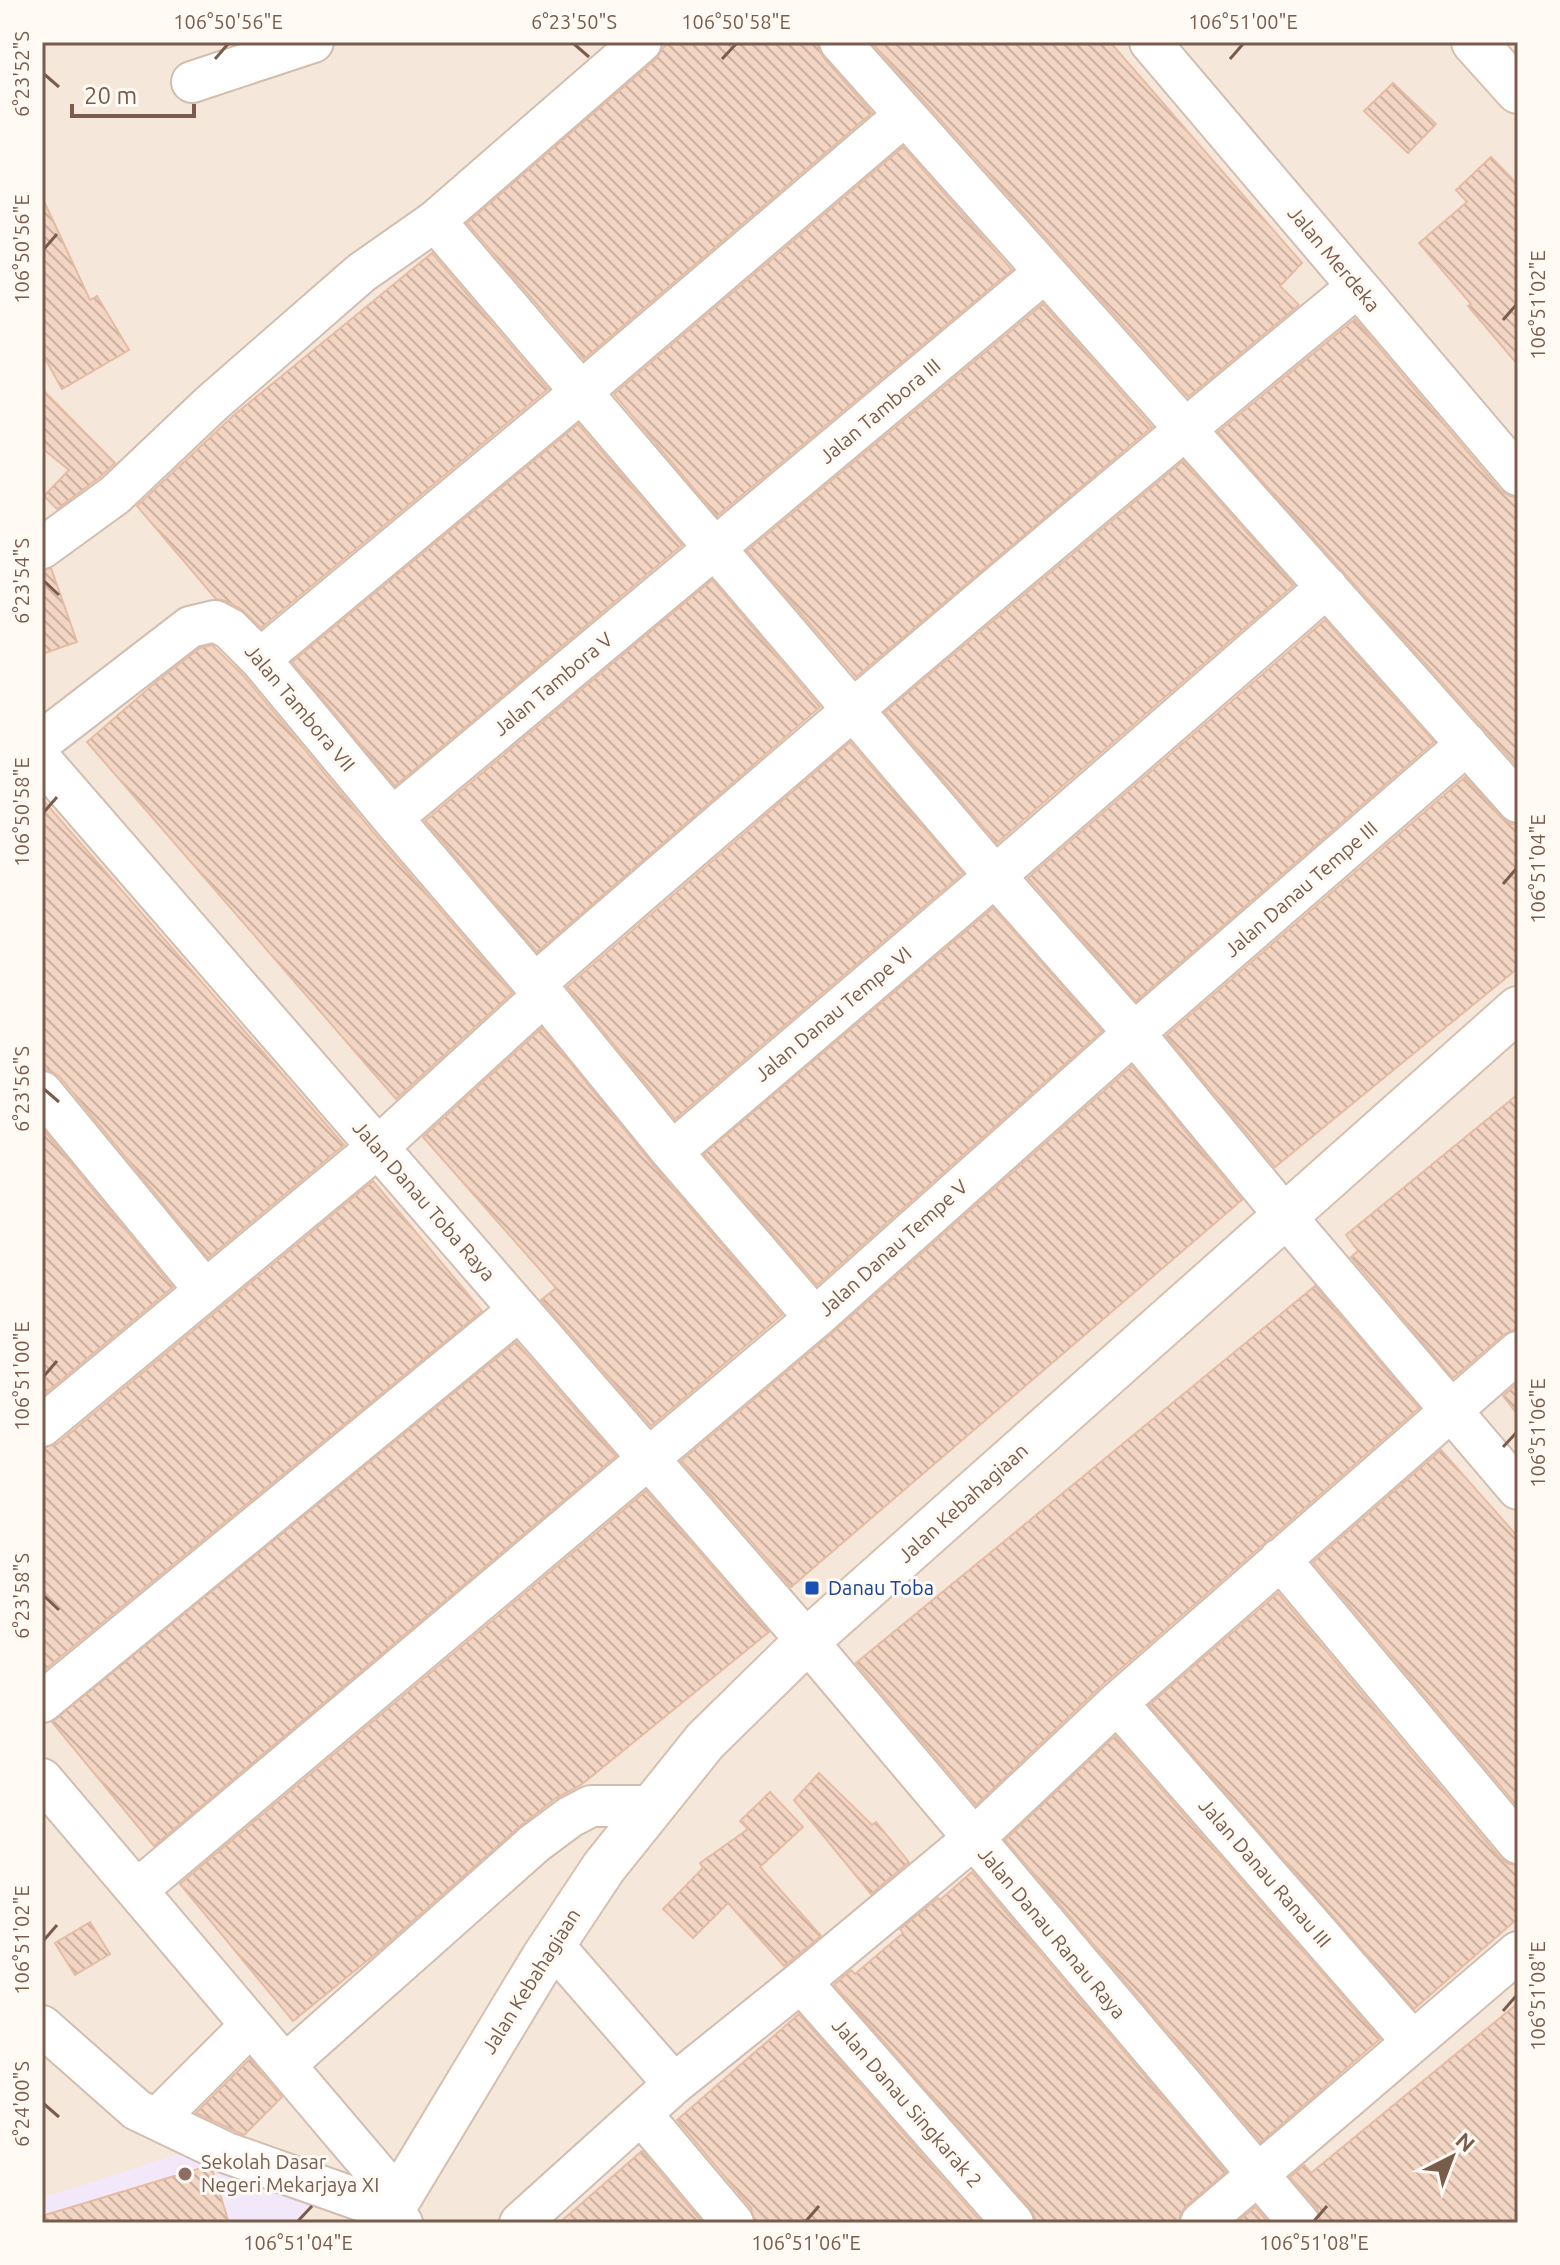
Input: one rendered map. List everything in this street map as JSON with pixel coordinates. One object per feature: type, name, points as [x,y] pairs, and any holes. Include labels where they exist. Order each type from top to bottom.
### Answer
[{"type":"street","points":[[192,82],[313,42]]},
{"type":"street","points":[[42,548],[115,495],[212,403],[361,273],[435,221],[641,42]]},
{"type":"street","points":[[840,42],[1518,802]]},
{"type":"street","name":"Jalan Merdeka","points":[[1150,42],[1518,475]]},
{"type":"street","points":[[1474,42],[1518,91]]},
{"type":"street","points":[[260,659],[581,392],[905,115]]},
{"type":"street","points":[[435,221],[995,876],[1134,1033],[1518,1489]]},
{"type":"street","name":"Jalan Tambora III","points":[[715,550],[1045,272]]},
{"type":"street","points":[[42,1426],[378,1147],[539,989],[852,709],[1357,287]]},
{"type":"street","name":"Jalan Tambora V","points":[[392,818],[715,550]]},
{"type":"street","name":"Jalan Danau Tempe VI","points":[[672,1152],[1327,587]]},
{"type":"street","name":"Jalan Tambora VII","points":[[42,741],[190,627],[215,621],[230,629],[260,659],[539,989],[672,1152],[815,1318]]},
{"type":"street","name":"Jalan Danau Tempe III","points":[[1134,1033],[1467,744]]},
{"type":"street","name":"Jalan Danau Toba Raya","points":[[42,761],[807,1641]]},
{"type":"street","name":"Jalan Kebahagiaan","points":[[392,2213],[552,1944],[604,1867],[705,1741],[807,1641],[1518,1009]]},
{"type":"street","name":"Jalan Danau Tempe V","points":[[137,1890],[815,1318],[1134,1033]]},
{"type":"street","points":[[42,1092],[205,1290]]},
{"type":"street","points":[[42,1702],[519,1310]]},
{"type":"street","points":[[520,2223],[674,2084],[973,1839],[1117,1703],[1518,1352]]},
{"type":"street","points":[[1280,1559],[1518,1843]]},
{"type":"street","name":"Jalan Danau Ranau Raya","points":[[807,1641],[1299,2223]]},
{"type":"street","name":"Jalan Danau Ranau III","points":[[1117,1703],[1413,2042]]},
{"type":"street","points":[[42,1779],[285,2065],[392,2213]]},
{"type":"street","points":[[285,2065],[535,1843],[570,1817],[591,1806],[652,1806]]},
{"type":"street","points":[[552,1944],[674,2084]]},
{"type":"street","points":[[1201,2223],[1518,1952]]},
{"type":"street","name":"Jalan Danau Singkarak 2","points":[[801,1982],[1013,2223]]},
{"type":"street","points":[[157,2119],[251,2025]]},
{"type":"street","points":[[42,2026],[137,2110],[227,2153],[392,2213]]},
{"type":"street","points":[[642,2115],[733,2223]]},
{"type":"shaded area","points":[[42,42],[1518,42],[1518,2223],[42,2223]]},
{"type":"shaded area","name":"Sekolah Dasar Negeri Mekarjaya XI","points":[[195,2149],[317,2203],[297,2223],[42,2223],[42,2198]]},
{"type":"building","points":[[670,42],[818,42],[823,57],[872,113],[584,359],[467,223],[656,59]]},
{"type":"building","points":[[871,42],[1110,42],[1302,263],[1280,286],[1299,305],[1188,397]]},
{"type":"building","points":[[1393,83],[1436,124],[1408,153],[1364,111]]},
{"type":"building","points":[[903,147],[1012,270],[717,516],[614,394]]},
{"type":"building","points":[[1491,157],[1518,185],[1518,365],[1419,243],[1467,202],[1456,190]]},
{"type":"building","points":[[42,197],[90,300],[97,296],[129,350],[62,389],[42,353]]},
{"type":"building","points":[[432,253],[548,389],[261,628],[241,609],[216,599],[137,506],[233,416]]},
{"type":"building","points":[[1043,304],[1152,427],[856,677],[747,551]]},
{"type":"building","points":[[1355,319],[1500,490],[1518,498],[1518,767],[1218,432]]},
{"type":"building","points":[[42,389],[115,463],[57,509],[44,496],[69,470],[42,448]]},
{"type":"building","points":[[578,424],[682,545],[395,786],[292,662]]},
{"type":"building","points":[[1183,461],[1294,585],[997,843],[885,712]]},
{"type":"building","points":[[51,568],[77,642],[42,654],[42,571]]},
{"type":"building","points":[[712,580],[820,707],[537,952],[425,821]]},
{"type":"building","points":[[1325,620],[1434,742],[1136,1001],[1028,878]]},
{"type":"building","points":[[212,645],[243,675],[512,993],[396,1099],[87,742],[156,682],[200,648]]},
{"type":"building","points":[[850,742],[963,873],[675,1119],[567,987]]},
{"type":"building","points":[[1465,777],[1501,817],[1510,824],[1518,824],[1518,968],[1275,1167],[1166,1036]]},
{"type":"building","points":[[42,799],[344,1145],[208,1258],[60,1077],[42,1070]]},
{"type":"building","points":[[993,908],[1102,1031],[817,1285],[704,1154]]},
{"type":"building","points":[[542,1028],[655,1167],[782,1315],[651,1426],[541,1300],[556,1288],[423,1137]]},
{"type":"building","points":[[1132,1066],[1242,1200],[791,1587],[681,1461],[830,1335]]},
{"type":"building","points":[[1518,1094],[1518,1330],[1503,1335],[1453,1378],[1351,1257],[1358,1251],[1346,1235]]},
{"type":"building","points":[[42,1128],[173,1287],[42,1396]]},
{"type":"building","points":[[373,1181],[482,1311],[42,1672],[42,1448],[57,1444]]},
{"type":"building","points":[[1315,1286],[1419,1408],[1101,1686],[976,1805],[856,1663]]},
{"type":"building","points":[[516,1342],[616,1456],[154,1846],[52,1722]]},
{"type":"building","points":[[1518,1383],[1518,1415],[1503,1396]]},
{"type":"building","points":[[1441,1450],[1518,1537],[1518,1807],[1313,1562]]},
{"type":"building","points":[[646,1491],[769,1632],[581,1785],[556,1798],[520,1826],[374,1955],[293,2021],[180,1884]]},
{"type":"building","points":[[1278,1593],[1500,1858],[1518,1865],[1518,1918],[1414,2009],[1149,1705]]},
{"type":"building","points":[[1115,1736],[1380,2039],[1261,2142],[1005,1840]]},
{"type":"building","points":[[819,1773],[872,1825],[876,1822],[909,1862],[871,1894],[794,1800]]},
{"type":"building","points":[[770,1792],[803,1827],[760,1867],[821,1936],[784,1966],[728,1903],[693,1938],[663,1909],[703,1868],[700,1863],[748,1829],[740,1821]]},
{"type":"building","points":[[972,1872],[1226,2172],[1186,2206],[1179,2223],[1035,2223],[1030,2208],[834,1985],[851,1970],[855,1974],[903,1933],[900,1929]]},
{"type":"building","points":[[90,1922],[110,1954],[75,1975],[55,1943]]},
{"type":"building","points":[[1518,2003],[1518,2223],[1321,2223],[1317,2208],[1290,2177],[1304,2165],[1311,2173]]},
{"type":"building","points":[[799,2014],[982,2223],[755,2223],[751,2208],[677,2120]]},
{"type":"building","points":[[250,2059],[282,2097],[244,2135],[196,2113]]},
{"type":"building","points":[[642,2151],[703,2223],[559,2223]]},
{"type":"building","points":[[204,2167],[213,2172],[229,2223],[46,2223],[45,2215]]},
{"type":"building","points":[[1255,2207],[1269,2223],[1236,2223]]},
{"type":"place","name":"Danau Toba","points":[[812,1588]]},
{"type":"place","name":"Sekolah Dasar Negeri Mekarjaya XI","points":[[185,2174]]}]
